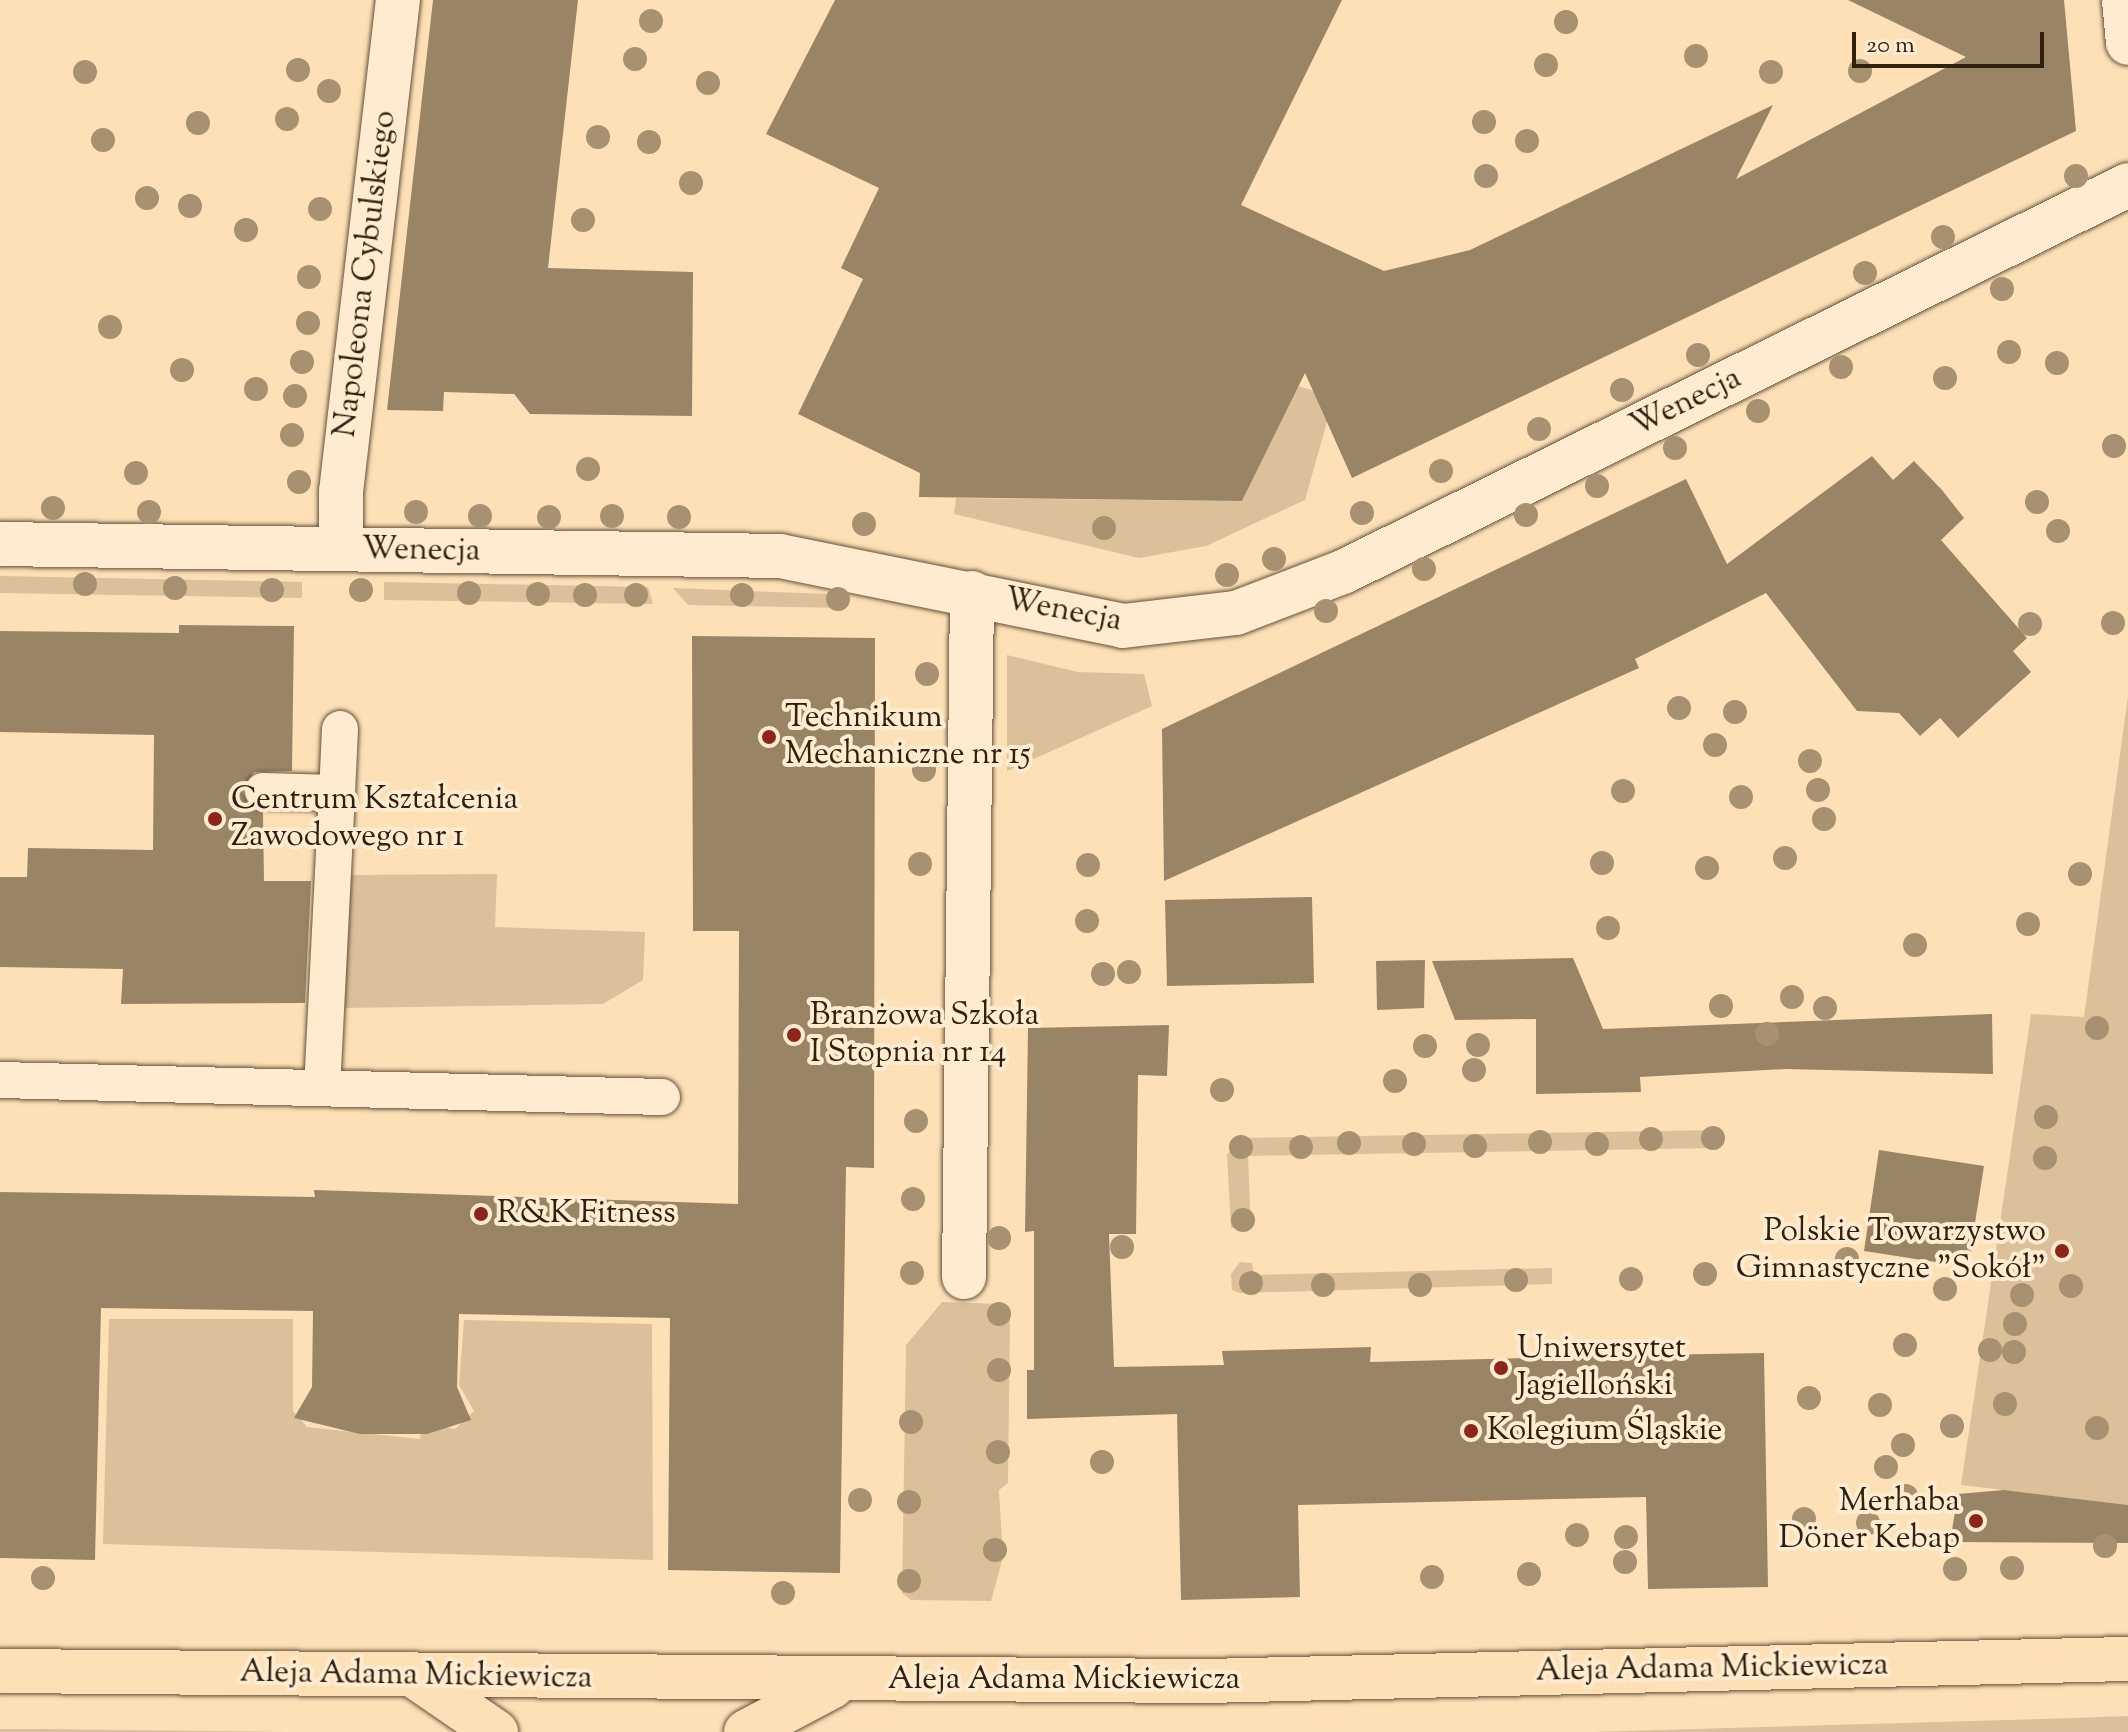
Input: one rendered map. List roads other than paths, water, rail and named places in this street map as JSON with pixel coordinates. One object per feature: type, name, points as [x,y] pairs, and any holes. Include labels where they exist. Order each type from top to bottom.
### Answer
[{"type":"main road","name":"Aleja Adama Mickiewicza","points":[[0,1671],[1206,1681],[2128,1659]]},
{"type":"main road","points":[[413,1674],[496,1732]]},
{"type":"main road","points":[[746,1732],[846,1680]]},
{"type":"street","name":"Napoleona Cybulskiego","points":[[341,549],[341,492],[398,0]]},
{"type":"street","points":[[2124,0],[2128,43]]},
{"type":"street","name":"Wenecja","points":[[0,544],[780,556],[1123,626],[1236,613],[1343,572],[2128,185]]},
{"type":"street","points":[[964,1277],[972,593]]},
{"type":"lane","points":[[322,1087],[340,729]]},
{"type":"lane","points":[[263,791],[337,793]]},
{"type":"lane","points":[[0,1080],[662,1097]]},
{"type":"place","name":"Technikum Mechaniczne nr 15","points":[[769,737]]},
{"type":"place","name":"Centrum Kształcenia Zawodowego nr 1","points":[[215,819]]},
{"type":"place","name":"Branżowa Szkoła I Stopnia nr 14","points":[[794,1035]]},
{"type":"place","name":"R&K Fitness","points":[[481,1214]]},
{"type":"place","name":"Polskie Towarzystwo Gimnastyczne \"Sokół\"","points":[[2062,1251]]},
{"type":"place","name":"Uniwersytet Jagielloński","points":[[1501,1368]]},
{"type":"place","name":"Kolegium Śląskie","points":[[1471,1431]]},
{"type":"place","name":"Merhaba Döner Kebap","points":[[1976,1521]]}]
